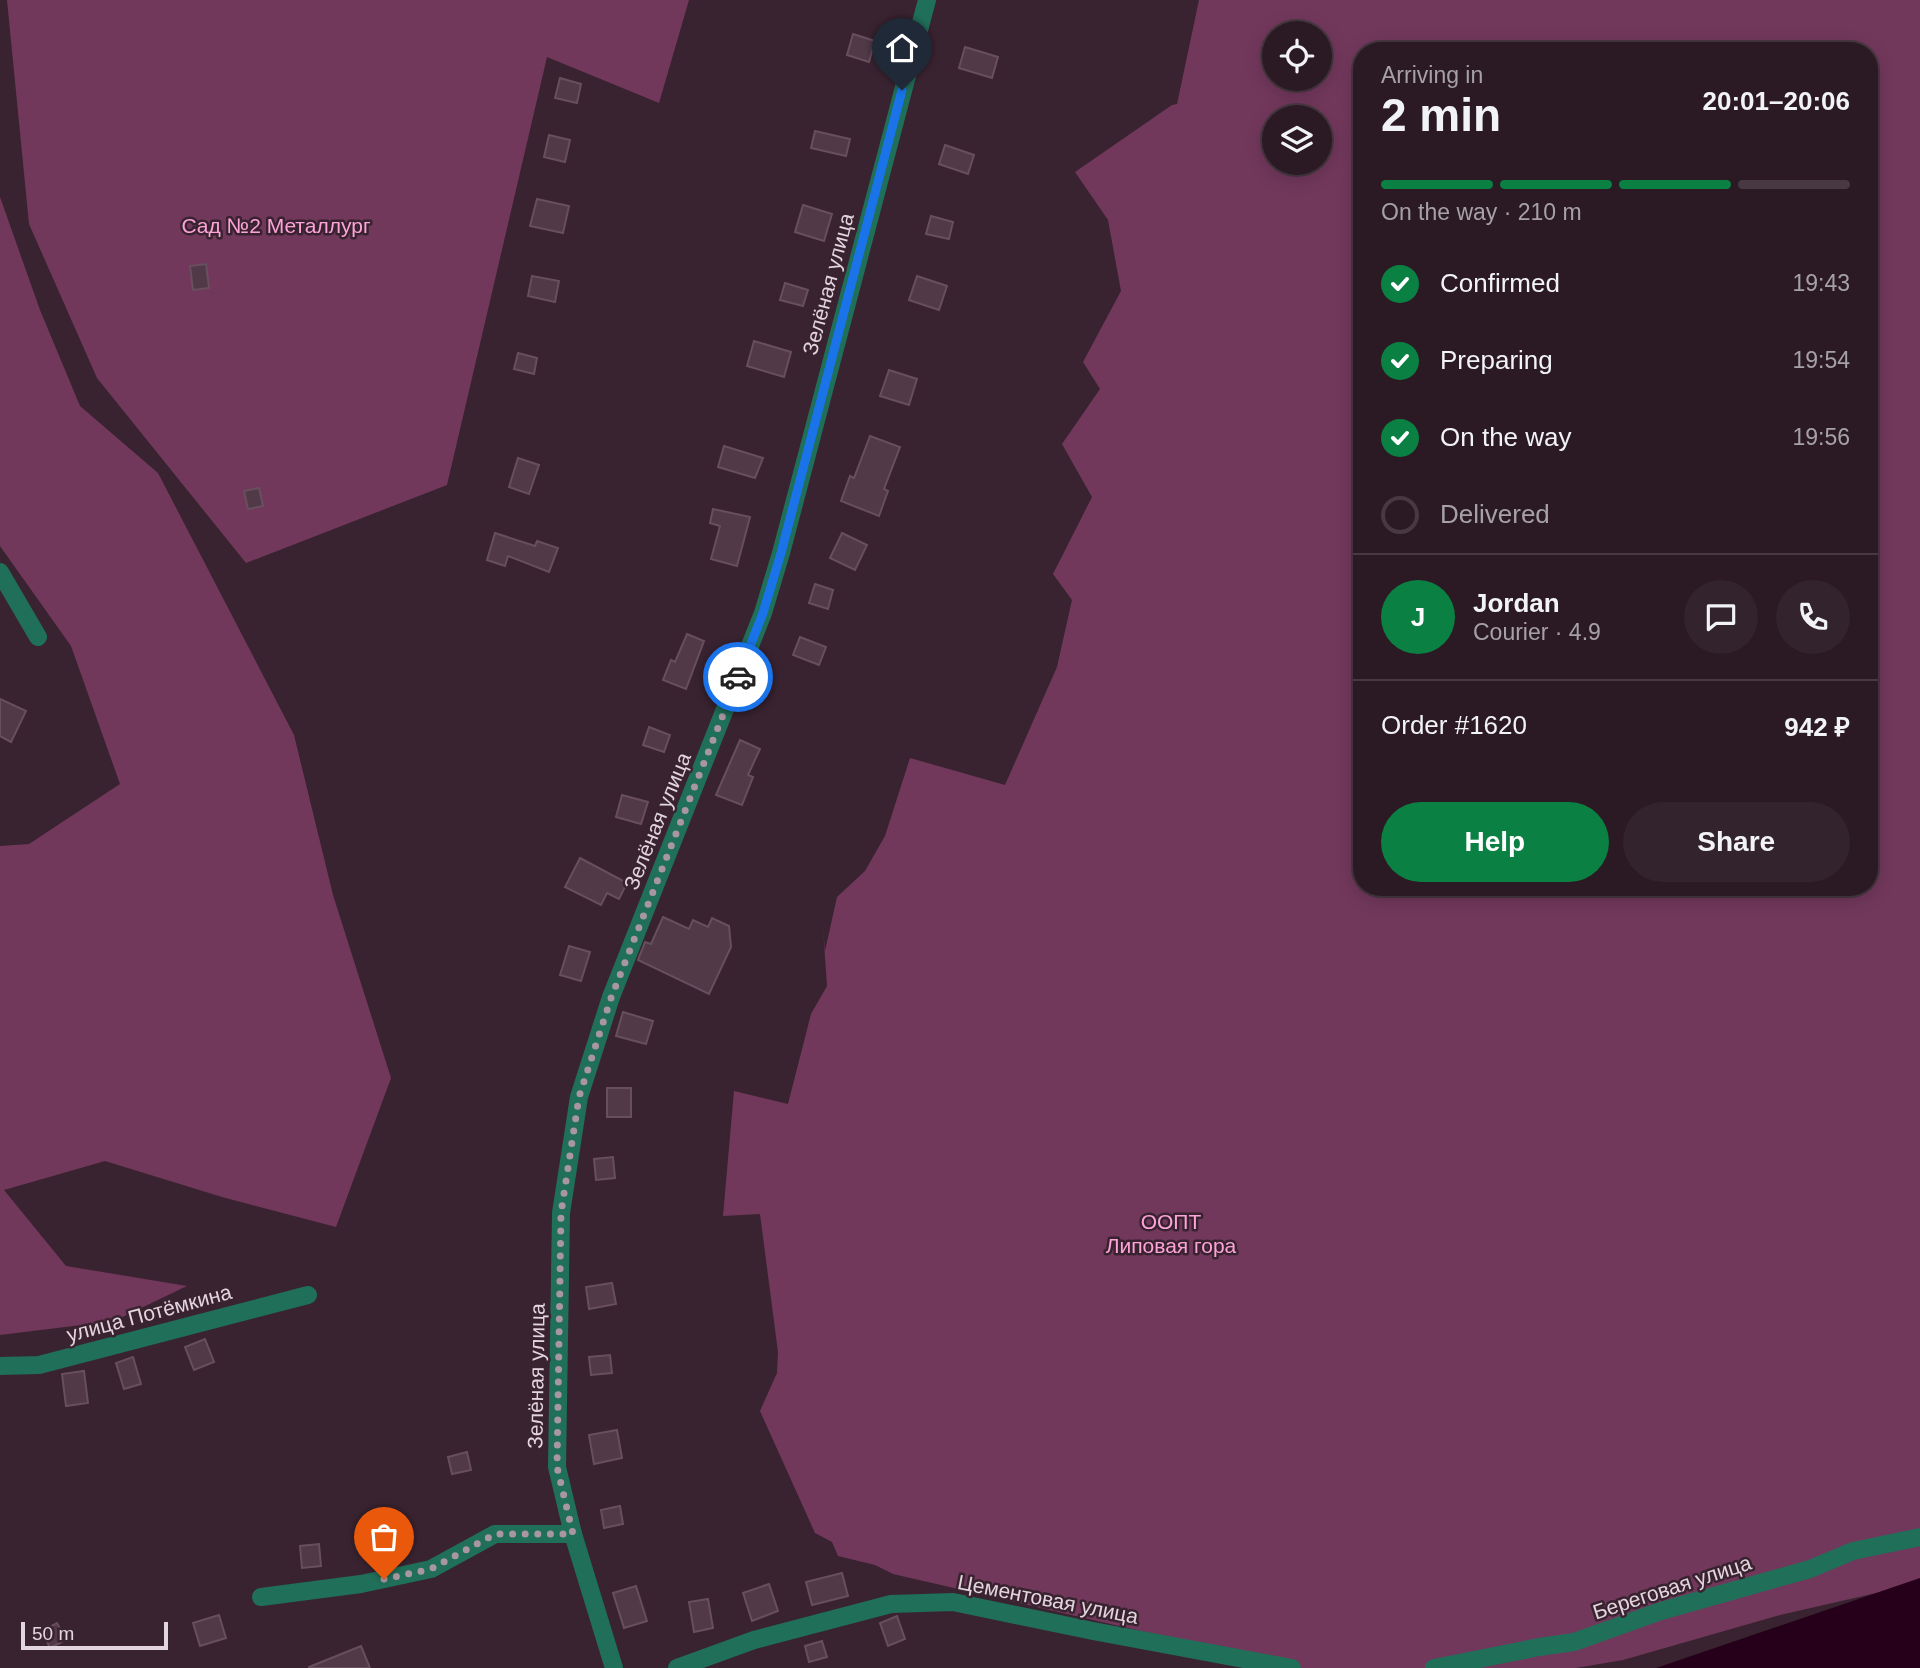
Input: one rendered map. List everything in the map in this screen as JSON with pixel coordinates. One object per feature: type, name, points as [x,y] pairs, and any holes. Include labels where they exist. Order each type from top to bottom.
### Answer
[{"type":"street","name":"Зелёная улица","points":[[614,1668],[573,1534],[557,1467],[561,1213],[579,1097],[611,998],[763,613],[926,0]]},
{"type":"street","points":[[0,572],[38,637]]},
{"type":"street","name":"улица Потёмкина","points":[[0,1366],[39,1365],[308,1295]]},
{"type":"street","points":[[261,1597],[361,1584],[431,1569],[495,1534],[573,1534]]},
{"type":"street","name":"Береговая улица","points":[[1434,1668],[1574,1642],[1661,1611],[1810,1569],[1853,1551],[1920,1537]]},
{"type":"street","name":"Цементовая улица","points":[[677,1668],[754,1640],[891,1604],[953,1602],[1292,1668]]},
{"type":"green space","name":"Сад №2 Металлург","points":[[7,0],[689,0],[659,103],[547,57],[447,485],[246,563],[97,378],[29,224]]},
{"type":"green space","name":"ООПТ Липовая гора","points":[[1199,0],[1920,0],[1920,1583],[1780,1615],[1623,1660],[1576,1668],[1301,1668],[893,1574],[875,1565],[838,1556],[832,1542],[815,1533],[760,1411],[777,1373],[778,1352],[760,1214],[723,1216],[734,1091],[788,1104],[811,1014],[827,986],[823,928],[825,951],[837,897],[865,871],[885,836],[910,758],[1005,785],[1057,667],[1072,600],[1053,574],[1092,497],[1062,444],[1100,389],[1083,362],[1121,291],[1108,220],[1075,172],[1177,104]]},
{"type":"green space","points":[[0,197],[40,310],[80,406],[158,473],[294,735],[333,895],[391,1078],[336,1227],[222,1197],[105,1161],[4,1190],[66,1266],[187,1286],[114,1321],[0,1335],[0,846],[29,844],[120,784],[71,646],[0,546]]},
{"type":"shaded area","points":[[1920,1578],[1920,1668],[1656,1668]]},
{"type":"building","points":[[853,34],[875,41],[869,62],[847,55]]},
{"type":"building","points":[[965,47],[998,57],[992,78],[959,68]]},
{"type":"building","points":[[560,78],[581,84],[577,103],[555,98]]},
{"type":"building","points":[[815,131],[850,139],[846,156],[811,148]]},
{"type":"building","points":[[549,135],[570,140],[565,162],[544,157]]},
{"type":"building","points":[[945,145],[974,155],[968,174],[939,164]]},
{"type":"building","points":[[537,199],[569,206],[563,233],[530,226]]},
{"type":"building","points":[[803,205],[832,214],[824,241],[795,232]]},
{"type":"building","points":[[931,216],[953,222],[949,239],[926,234]]},
{"type":"building","points":[[206,264],[209,288],[193,290],[190,266]]},
{"type":"building","points":[[532,276],[559,281],[555,302],[528,296]]},
{"type":"building","points":[[917,276],[947,286],[939,310],[909,300]]},
{"type":"building","points":[[785,283],[808,290],[803,306],[780,300]]},
{"type":"building","points":[[754,341],[791,352],[784,377],[747,366]]},
{"type":"building","points":[[518,353],[537,358],[534,374],[514,369]]},
{"type":"building","points":[[889,370],[917,379],[909,405],[880,396]]},
{"type":"building","points":[[870,436],[900,447],[884,489],[888,491],[879,516],[841,501],[850,476],[854,478]]},
{"type":"building","points":[[724,446],[763,458],[755,478],[718,467]]},
{"type":"building","points":[[518,458],[539,465],[529,494],[509,487]]},
{"type":"building","points":[[259,488],[263,506],[248,509],[244,491]]},
{"type":"building","points":[[713,509],[750,517],[737,566],[711,559],[720,526],[710,523]]},
{"type":"building","points":[[495,533],[535,546],[537,541],[558,548],[549,572],[508,556],[505,566],[487,560]]},
{"type":"building","points":[[842,533],[867,545],[855,570],[830,558]]},
{"type":"building","points":[[815,584],[833,590],[828,609],[809,603]]},
{"type":"building","points":[[687,634],[704,641],[686,689],[663,680],[671,660],[675,662]]},
{"type":"building","points":[[800,637],[826,647],[819,665],[793,655]]},
{"type":"building","points":[[0,699],[26,711],[11,742],[0,736]]},
{"type":"building","points":[[649,727],[670,735],[664,752],[643,745]]},
{"type":"building","points":[[740,740],[760,749],[748,775],[753,777],[742,805],[716,795]]},
{"type":"building","points":[[622,795],[648,802],[641,824],[616,817]]},
{"type":"building","points":[[580,858],[627,883],[619,899],[607,893],[601,905],[565,887]]},
{"type":"building","points":[[663,917],[689,929],[693,920],[708,927],[712,918],[729,926],[731,947],[709,994],[638,960],[645,942],[651,944]]},
{"type":"building","points":[[569,946],[590,952],[581,981],[560,975]]},
{"type":"building","points":[[623,1012],[653,1021],[646,1044],[616,1036]]},
{"type":"building","points":[[607,1088],[631,1088],[631,1117],[607,1117]]},
{"type":"building","points":[[613,1157],[615,1178],[596,1180],[594,1159]]},
{"type":"building","points":[[612,1283],[616,1304],[589,1309],[586,1287]]},
{"type":"building","points":[[205,1339],[214,1362],[194,1370],[185,1347]]},
{"type":"building","points":[[610,1355],[612,1373],[591,1375],[589,1357]]},
{"type":"building","points":[[133,1357],[141,1384],[124,1389],[116,1363]]},
{"type":"building","points":[[84,1371],[88,1403],[66,1406],[62,1374]]},
{"type":"building","points":[[617,1430],[622,1458],[594,1464],[589,1435]]},
{"type":"building","points":[[467,1452],[471,1470],[452,1474],[448,1457]]},
{"type":"building","points":[[620,1506],[623,1524],[604,1528],[601,1510]]},
{"type":"building","points":[[395,1526],[400,1547],[382,1552],[376,1530]]},
{"type":"building","points":[[319,1544],[321,1566],[302,1568],[300,1546]]},
{"type":"building","points":[[842,1573],[848,1596],[812,1605],[806,1582]]},
{"type":"building","points":[[769,1584],[778,1611],[752,1621],[743,1593]]},
{"type":"building","points":[[636,1586],[647,1621],[624,1628],[613,1593]]},
{"type":"building","points":[[708,1599],[713,1628],[694,1632],[689,1602]]},
{"type":"building","points":[[219,1615],[226,1638],[200,1646],[193,1623]]},
{"type":"building","points":[[897,1616],[905,1639],[888,1646],[880,1623]]},
{"type":"building","points":[[57,1623],[66,1640],[50,1648],[42,1631]]},
{"type":"building","points":[[822,1641],[827,1657],[809,1662],[805,1646]]},
{"type":"building","points":[[361,1646],[370,1668],[309,1668],[309,1667]]},
{"type":"way so far","points":[[384,1579],[431,1569],[495,1534],[573,1534],[557,1467],[561,1213],[579,1097],[611,998],[738,677]]},
{"type":"route","points":[[738,677],[763,613],[781,553],[902,90]]}]
